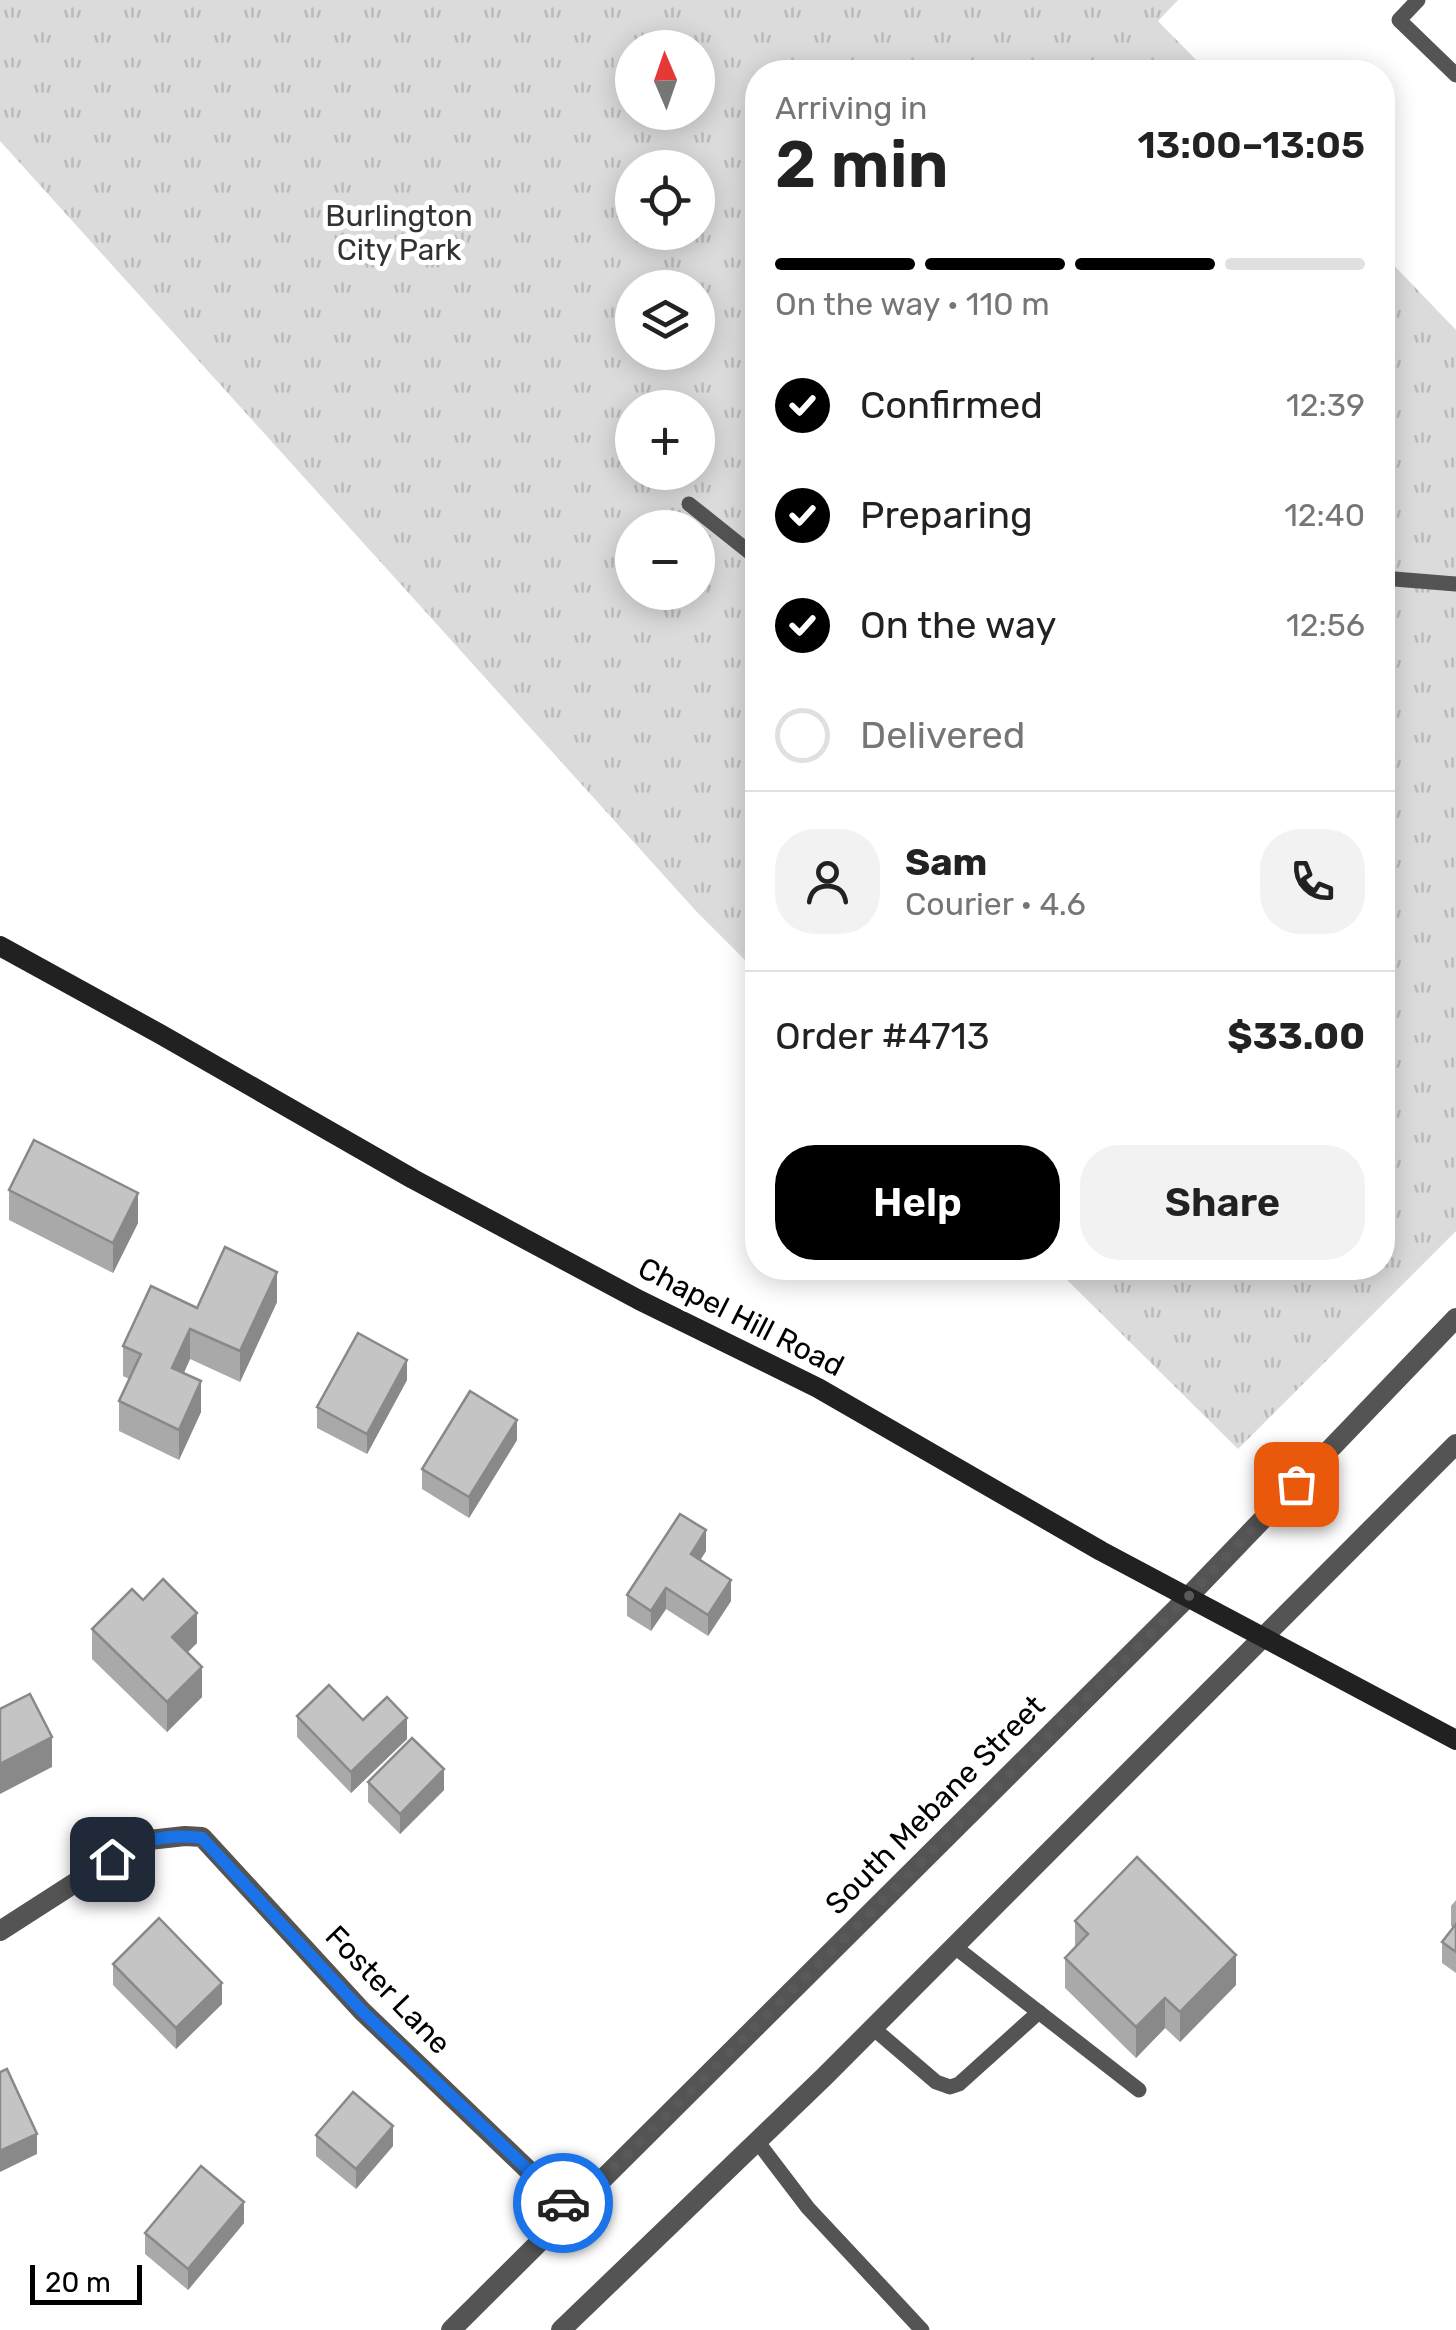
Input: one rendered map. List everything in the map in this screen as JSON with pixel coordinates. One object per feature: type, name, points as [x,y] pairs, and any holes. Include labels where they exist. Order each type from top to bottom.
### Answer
[{"type":"main road","name":"Chapel Hill Road","points":[[0,946],[412,1179],[639,1300],[818,1388],[1101,1551],[1456,1740]]},
{"type":"street","name":"South Mebane Street","points":[[451,2330],[1189,1596],[1456,1318]]},
{"type":"street","points":[[561,2330],[955,1947],[1456,1444]]},
{"type":"street","name":"Foster Lane","points":[[0,1931],[140,1842],[185,1836],[202,1838],[362,2011],[571,2210]]},
{"type":"lane","points":[[1418,0],[1398,20],[1456,75]]},
{"type":"lane","points":[[689,504],[745,549]]},
{"type":"lane","points":[[1395,579],[1456,584]]},
{"type":"lane","points":[[955,1947],[1139,2090]]},
{"type":"lane","points":[[873,2028],[936,2082],[950,2087],[959,2084],[1039,2012]]},
{"type":"lane","points":[[757,2140],[808,2208],[922,2330]]},
{"type":"green space","name":"Burlington City Park","points":[[0,0],[1178,0],[1158,21],[1196,60],[745,60],[745,960],[696,911],[0,141]]},
{"type":"green space","points":[[1395,266],[1456,330],[1456,1231],[1238,1449],[1067,1280],[1395,1280]]},
{"type":"building","points":[[34,1140],[138,1193],[113,1243],[9,1190]]},
{"type":"building","points":[[225,1247],[277,1272],[240,1351],[190,1329],[172,1368],[201,1381],[179,1430],[119,1401],[141,1354],[123,1346],[151,1286],[197,1308]]},
{"type":"building","points":[[358,1333],[407,1360],[367,1434],[317,1407]]},
{"type":"building","points":[[470,1391],[517,1420],[469,1497],[422,1469]]},
{"type":"building","points":[[680,1514],[706,1530],[691,1554],[731,1580],[708,1615],[666,1588],[651,1611],[627,1595]]},
{"type":"building","points":[[163,1579],[197,1613],[172,1637],[202,1667],[167,1702],[92,1629],[132,1589],[143,1600]]},
{"type":"building","points":[[329,1685],[363,1720],[387,1697],[407,1718],[351,1772],[297,1716]]},
{"type":"building","points":[[30,1694],[52,1737],[0,1764],[0,1709]]},
{"type":"building","points":[[412,1738],[444,1769],[400,1814],[368,1782]]},
{"type":"building","points":[[1137,1857],[1236,1955],[1180,2012],[1165,1998],[1136,2027],[1065,1958],[1088,1934],[1075,1921]]},
{"type":"building","points":[[159,1918],[222,1983],[176,2028],[113,1964]]},
{"type":"building","points":[[1456,1924],[1456,1952],[1442,1942]]},
{"type":"building","points":[[7,2069],[37,2134],[0,2151],[0,2072]]},
{"type":"building","points":[[353,2092],[393,2126],[356,2169],[316,2135]]},
{"type":"building","points":[[201,2166],[244,2202],[188,2269],[145,2233]]},
{"type":"way so far","points":[[563,2203],[571,2210],[1189,1596],[1296,1484]]},
{"type":"route","points":[[112,1859],[140,1842],[185,1836],[202,1838],[362,2011],[563,2203]]}]
